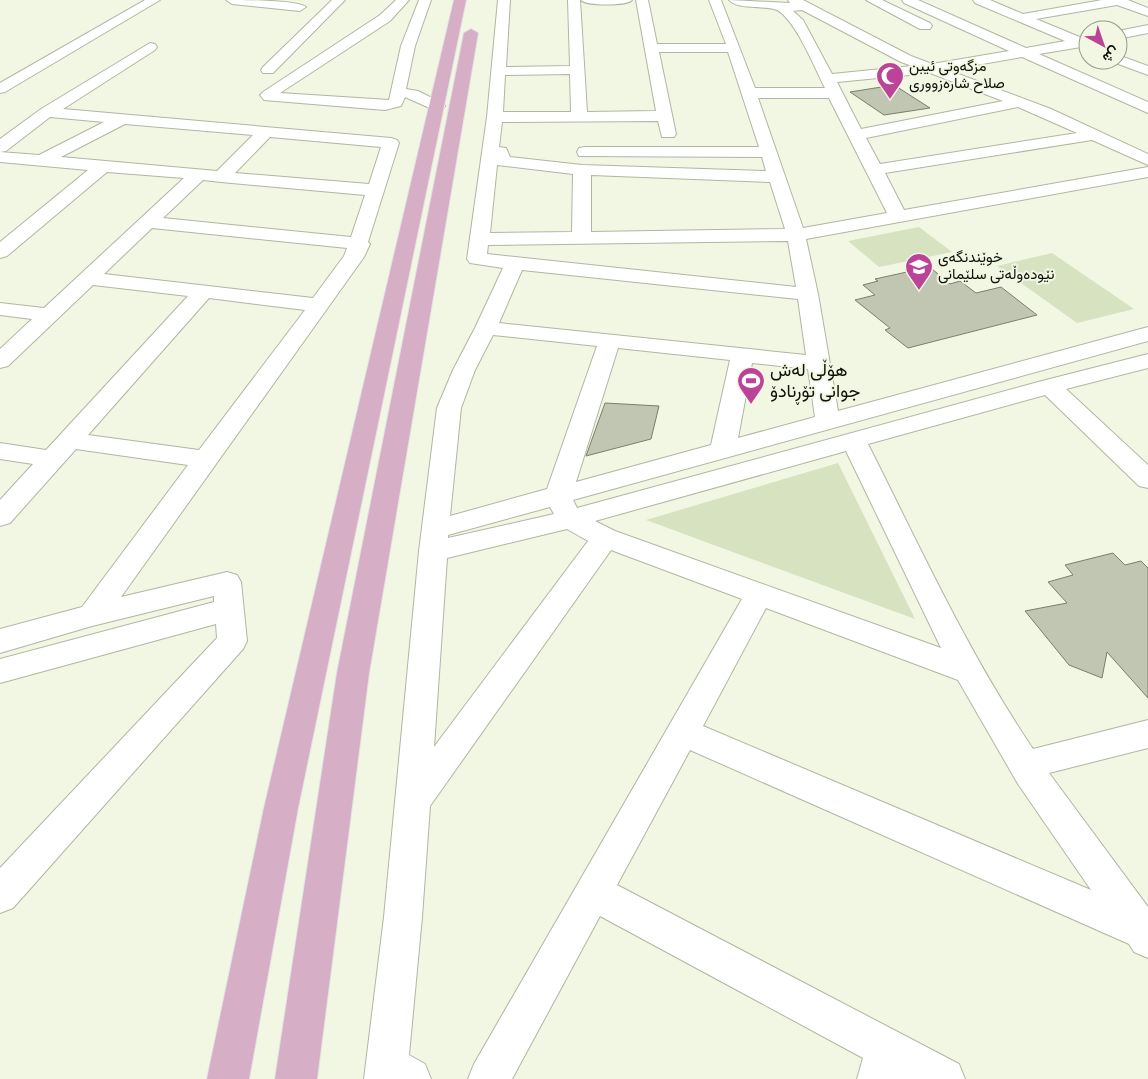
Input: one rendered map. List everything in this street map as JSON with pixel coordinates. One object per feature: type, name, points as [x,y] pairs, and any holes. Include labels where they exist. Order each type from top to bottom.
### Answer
[{"type":"main road","points":[[228,1079],[281,808],[460,0]]},
{"type":"main road","points":[[296,1079],[353,673],[499,0]]},
{"type":"street","points":[[0,89],[154,0]]},
{"type":"street","points":[[232,0],[300,7]]},
{"type":"street","points":[[268,70],[339,0]]},
{"type":"street","points":[[499,0],[499,71],[495,117],[495,152],[477,258],[808,294]]},
{"type":"street","points":[[574,0],[579,116]]},
{"type":"street","points":[[587,0],[626,0]]},
{"type":"street","points":[[642,0],[664,116],[673,152]]},
{"type":"street","points":[[715,0],[734,48],[796,235],[808,294],[828,421]]},
{"type":"street","points":[[735,0],[793,4],[928,69],[1021,102],[1148,160]]},
{"type":"street","points":[[872,0],[941,34]]},
{"type":"street","points":[[908,0],[1148,108]]},
{"type":"street","points":[[979,0],[1078,40]]},
{"type":"street","points":[[1021,18],[1117,0],[1148,12]]},
{"type":"street","points":[[793,4],[797,20],[826,79],[898,216]]},
{"type":"street","points":[[399,5],[423,6],[408,46],[396,103],[388,105],[269,97],[268,95],[276,89],[385,18],[399,5]]},
{"type":"street","points":[[1128,33],[1148,29]]},
{"type":"street","points":[[826,79],[928,69],[1078,44]]},
{"type":"street","points":[[966,46],[992,59]]},
{"type":"street","points":[[2,157],[47,112],[150,47]]},
{"type":"street","points":[[651,48],[734,48]]},
{"type":"street","points":[[287,52],[330,54]]},
{"type":"street","points":[[1128,62],[1145,68]]},
{"type":"street","points":[[499,71],[576,70]]},
{"type":"street","points":[[399,92],[413,94],[437,106]]},
{"type":"street","points":[[749,93],[834,93]]},
{"type":"street","points":[[856,135],[1021,102]]},
{"type":"street","points":[[47,112],[120,120],[391,142],[374,190],[360,244],[354,257],[92,615]]},
{"type":"street","points":[[495,117],[664,116]]},
{"type":"street","points":[[41,161],[120,120]]},
{"type":"street","points":[[221,177],[266,132]]},
{"type":"street","points":[[874,170],[1093,134]]},
{"type":"street","points":[[495,152],[769,152]]},
{"type":"street","points":[[495,152],[504,161],[582,170],[778,177]]},
{"type":"street","points":[[2,157],[374,190]]},
{"type":"street","points":[[0,252],[102,167]]},
{"type":"street","points":[[581,238],[582,170]]},
{"type":"street","points":[[479,239],[796,235],[1148,172]]},
{"type":"street","points":[[0,361],[198,175]]},
{"type":"street","points":[[148,222],[360,244]]},
{"type":"street","points":[[394,1074],[402,917],[434,540],[449,408],[464,370],[486,328],[516,262]]},
{"type":"street","points":[[88,278],[319,305]]},
{"type":"street","points":[[0,517],[204,291]]},
{"type":"street","points":[[0,309],[50,315]]},
{"type":"street","points":[[486,328],[819,363]]},
{"type":"street","points":[[564,508],[723,449],[1148,334]]},
{"type":"street","points":[[564,508],[609,342]]},
{"type":"street","points":[[723,449],[742,356]]},
{"type":"street","points":[[434,540],[853,440],[1148,360]]},
{"type":"street","points":[[1050,386],[1148,480]]},
{"type":"street","points":[[922,394],[944,416]]},
{"type":"street","points":[[69,440],[206,459]]},
{"type":"street","points":[[853,440],[968,671],[1025,765],[1077,843],[1145,935]]},
{"type":"street","points":[[0,451],[52,459]]},
{"type":"street","points":[[564,508],[605,538],[968,671]]},
{"type":"street","points":[[412,803],[605,538]]},
{"type":"street","points":[[0,641],[92,615],[227,582],[232,641],[0,895]]},
{"type":"street","points":[[489,1079],[759,595]]},
{"type":"street","points":[[0,670],[230,609]]},
{"type":"street","points":[[683,732],[1145,935]]},
{"type":"street","points":[[1025,765],[1148,734]]},
{"type":"street","points":[[594,893],[882,1064],[944,1079]]},
{"type":"green space","points":[[919,227],[952,252],[879,267],[848,241]]},
{"type":"green space","points":[[1052,253],[1134,309],[1077,323],[997,266]]},
{"type":"green space","points":[[838,463],[915,619],[646,520]]},
{"type":"building","name":"مزگەوتی ئیبن صلاح شارەزووری","points":[[894,85],[930,108],[884,115],[850,92]]},
{"type":"building","points":[[932,269],[950,284],[960,281],[976,293],[1001,287],[1037,315],[908,348],[885,330],[890,328],[855,300],[875,295],[863,285],[878,281],[875,279],[916,270],[918,272]]},
{"type":"building","points":[[605,403],[659,406],[651,439],[586,456]]},
{"type":"building","points":[[1113,553],[1125,565],[1141,561],[1148,568],[1148,698],[1107,652],[1102,678],[1069,665],[1025,611],[1067,603],[1048,582],[1073,575],[1065,565]]},
{"type":"place","name":"مزگەوتی ئیبن صلاح شارەزووری","points":[[890,100]]},
{"type":"place","name":"خوێندنگەی نێوده‌وڵه‌تی سلێمانی","points":[[919,291]]},
{"type":"place","name":"ھۆڵی لەش جوانی تۆڕنادۆ","points":[[751,405]]}]
